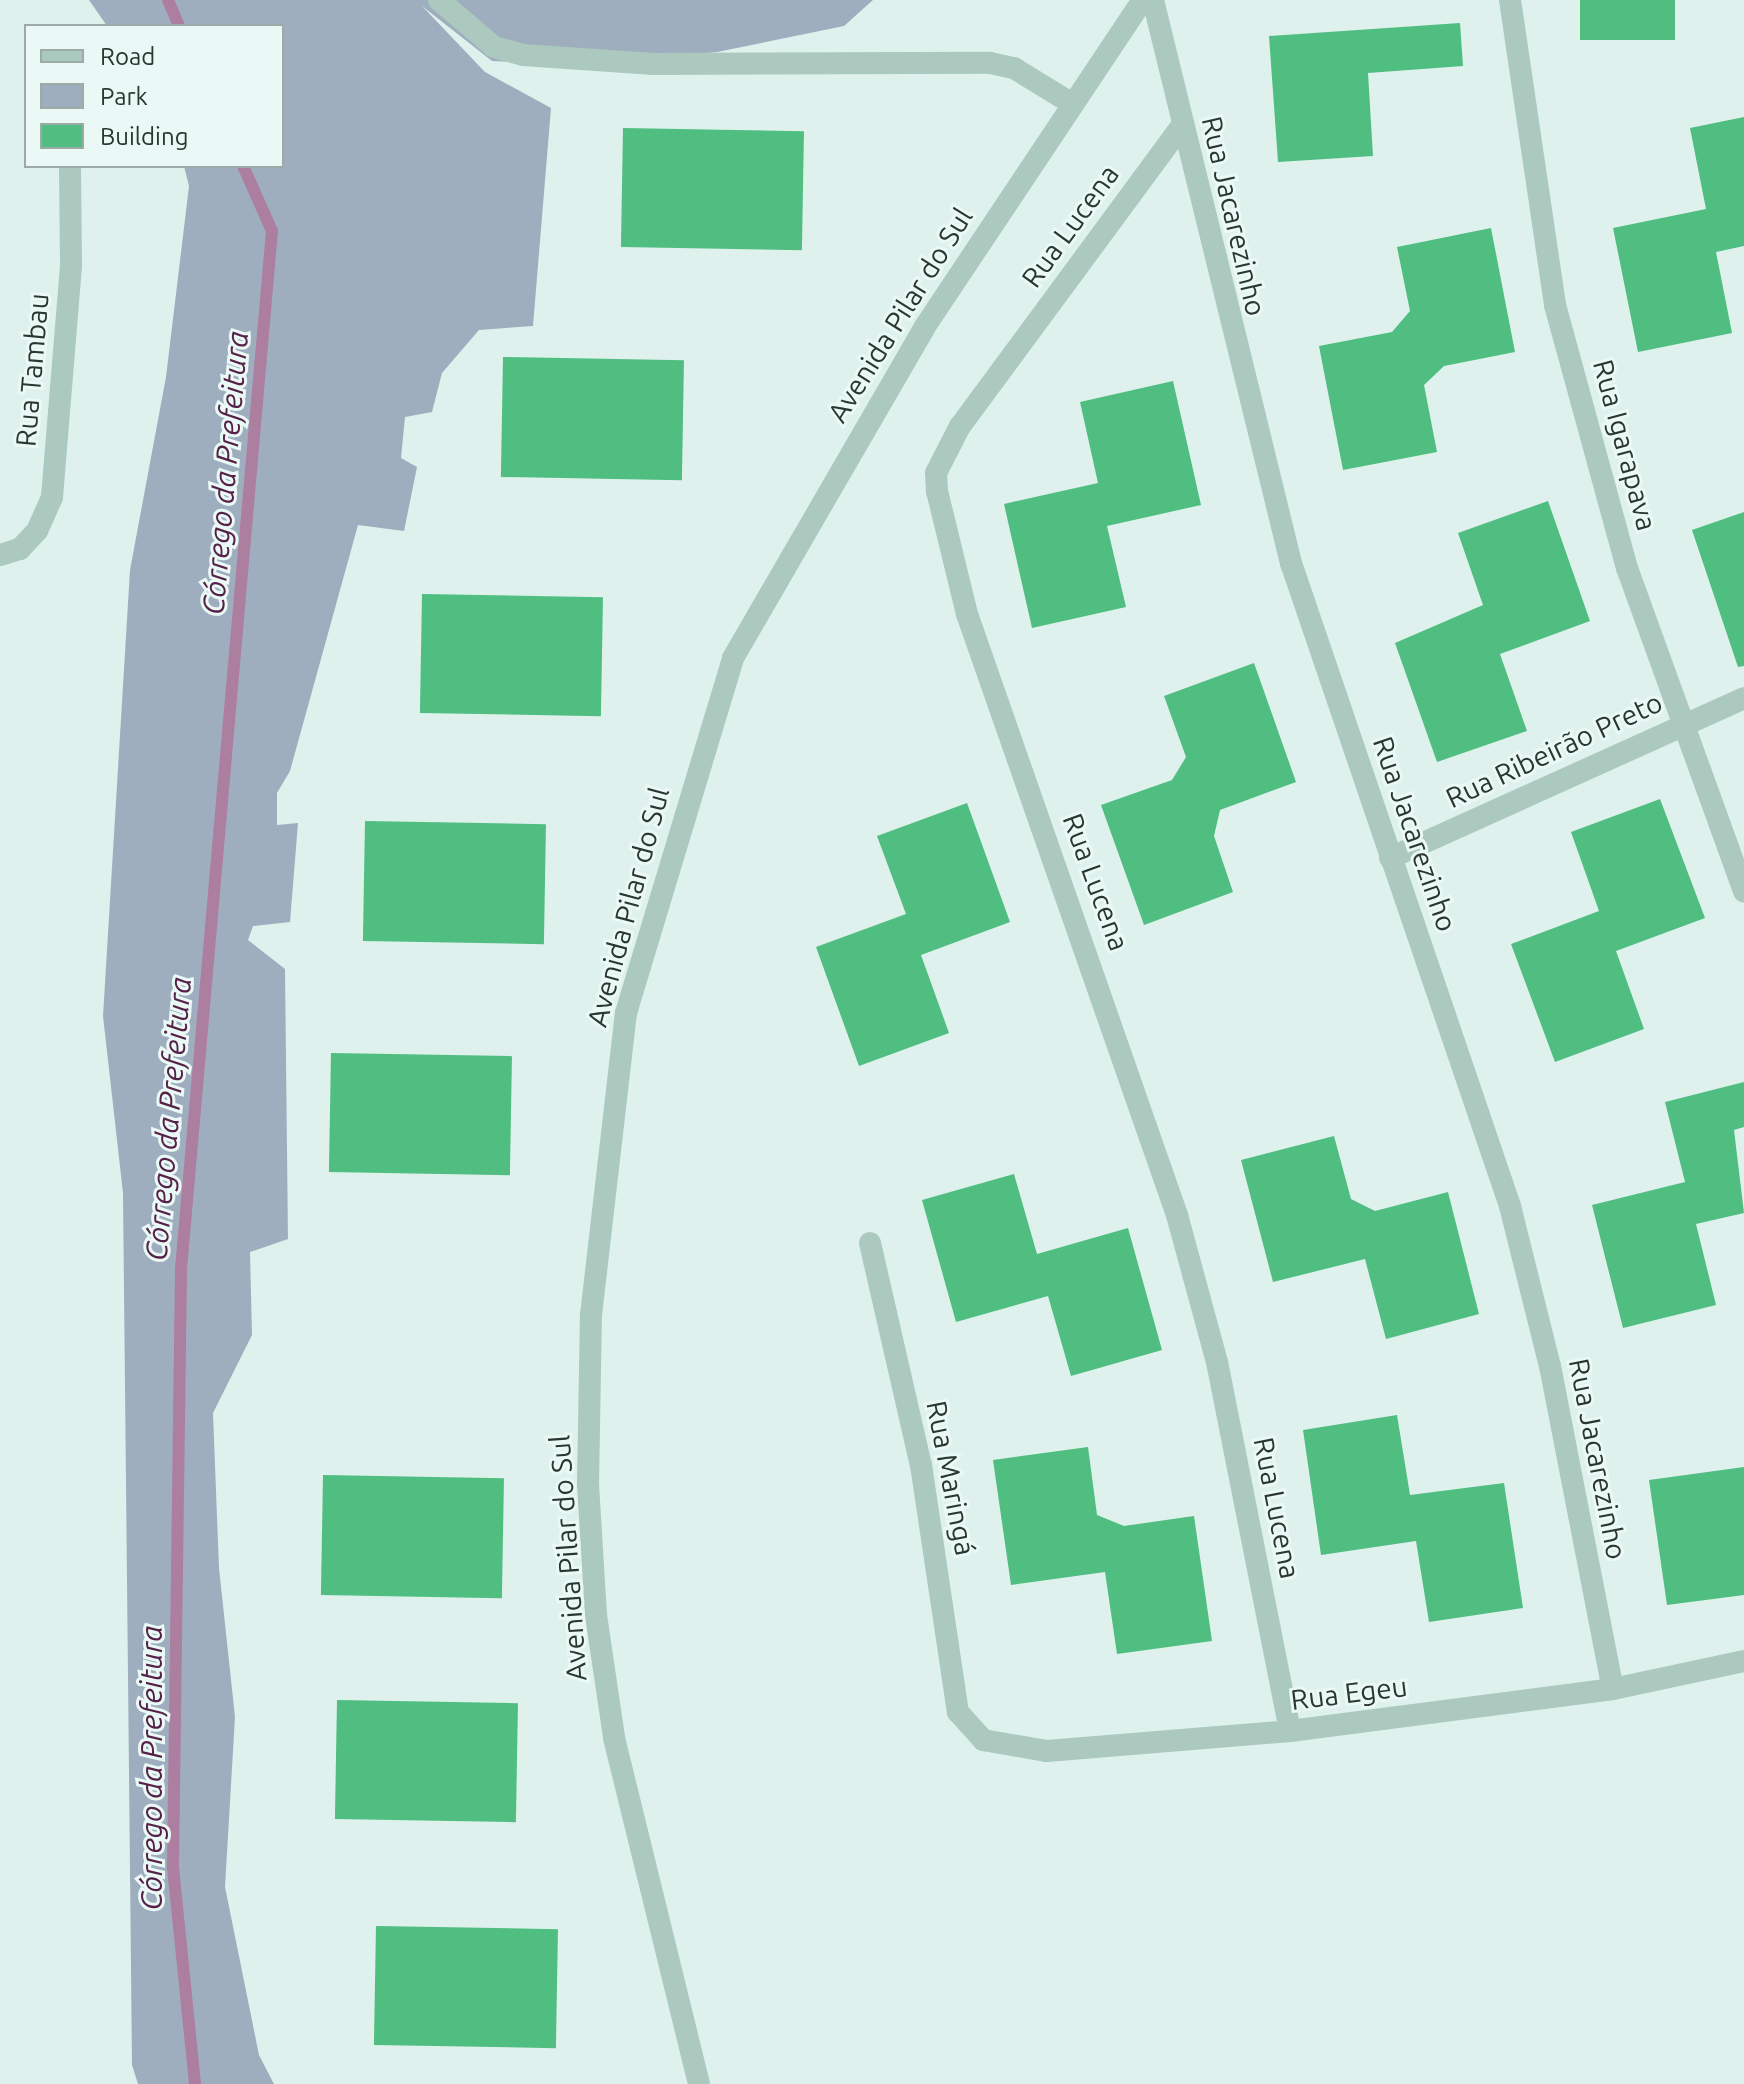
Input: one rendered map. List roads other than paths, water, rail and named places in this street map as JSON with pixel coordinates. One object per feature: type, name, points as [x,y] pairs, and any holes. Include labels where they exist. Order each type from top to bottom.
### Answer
[{"type":"street","points":[[439,0],[494,47],[523,55],[654,64],[990,63],[1014,68],[1071,103]]},
{"type":"street","name":"Avenida Pilar do Sul","points":[[699,2084],[614,1737],[596,1615],[588,1484],[591,1315],[626,1013],[733,658],[924,328],[1071,103],[1143,0]]},
{"type":"street","name":"Rua Jacarezinho","points":[[1153,0],[1291,563],[1510,1206],[1550,1366],[1613,1689]]},
{"type":"street","name":"Rua Igarapava","points":[[1510,0],[1555,305],[1627,568],[1744,891]]},
{"type":"street","name":"Rua Lucena","points":[[1183,124],[949,442],[937,491],[967,614],[1177,1215],[1217,1362],[1290,1731]]},
{"type":"street","name":"Rua Tambau","points":[[0,555],[20,549],[37,531],[52,497],[71,264],[70,168]]},
{"type":"street","name":"Rua Ribeirão Preto","points":[[1390,858],[1744,698]]},
{"type":"street","name":"Rua Maringá","points":[[870,1243],[921,1465],[964,1726]]},
{"type":"street","name":"Rua Egeu","points":[[964,1726],[983,1740],[1047,1751],[1290,1731],[1613,1689],[1744,1661]]},
{"type":"waterway","name":"Córrego da Prefeitura","points":[[168,0],[178,24]]},
{"type":"waterway","name":"Córrego da Prefeitura","points":[[195,2084],[173,1866],[181,1269],[272,231],[244,168]]}]
